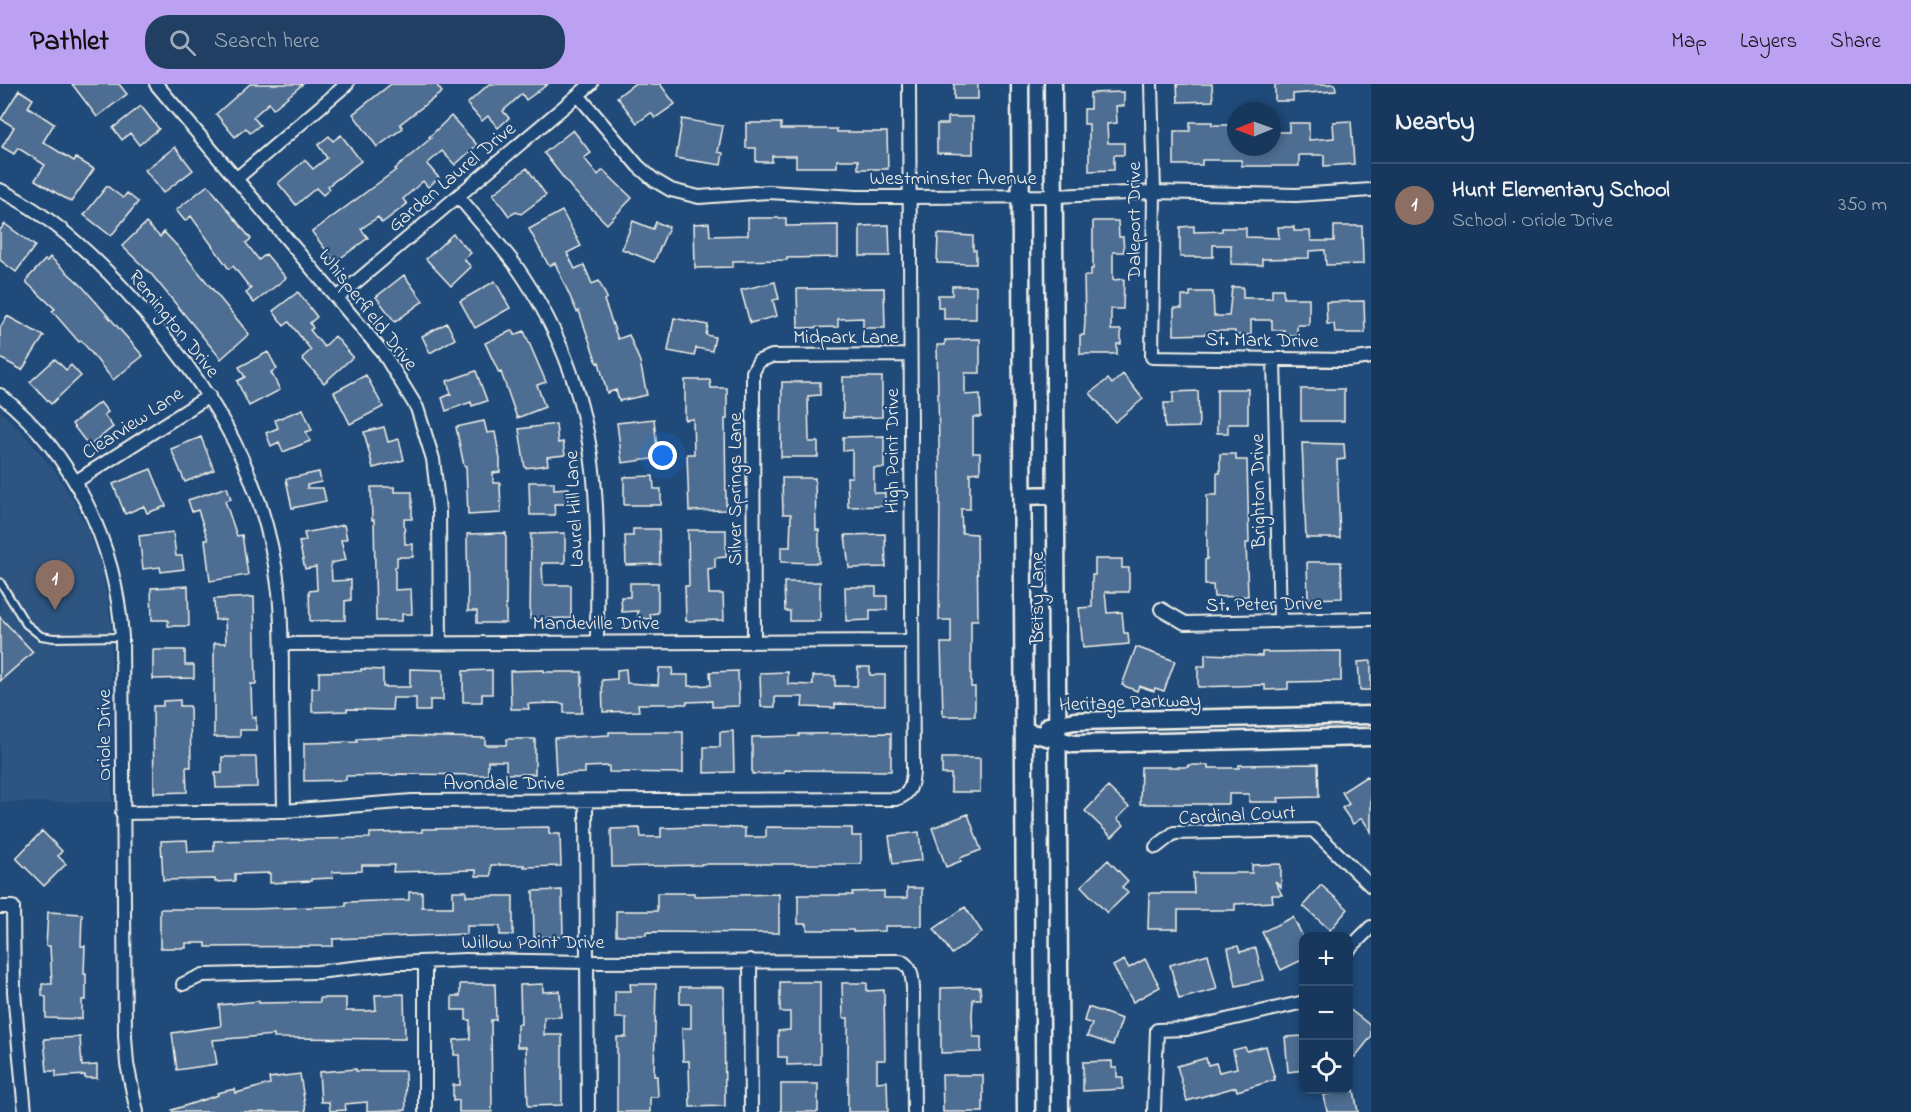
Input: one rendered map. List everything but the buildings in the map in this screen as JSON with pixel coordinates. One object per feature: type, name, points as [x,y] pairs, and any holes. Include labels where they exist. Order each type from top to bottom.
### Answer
[{"type":"main road","name":"Betsy Lane","points":[[1020,84],[1026,1112]]},
{"type":"main road","name":"Betsy Lane","points":[[1053,84],[1060,1112]]},
{"type":"main road","points":[[1023,496],[1056,495]]},
{"type":"main road","name":"Heritage Parkway","points":[[1024,731],[1058,731],[1075,721],[1371,715]]},
{"type":"main road","name":"Heritage Parkway","points":[[1058,731],[1074,744],[1371,737]]},
{"type":"street","name":"Whisperfield Drive","points":[[156,84],[393,366],[417,408],[433,459],[439,510],[440,642]]},
{"type":"street","points":[[236,179],[347,84]]},
{"type":"street","name":"Garden Laurel Drive","points":[[337,298],[591,84]]},
{"type":"street","name":"High Point Drive","points":[[885,799],[902,797],[907,794],[912,784],[909,84]]},
{"type":"street","name":"Daleport Drive","points":[[1151,84],[1154,192],[1152,357]]},
{"type":"street","name":"Westminster Avenue","points":[[578,94],[638,166],[654,180],[670,190],[699,197],[768,192],[856,197],[910,197],[1054,196],[1154,192],[1296,195],[1371,190]]},
{"type":"street","name":"Remington Drive","points":[[0,190],[66,234],[97,261],[175,348],[209,396],[234,442],[260,502],[274,564],[279,600],[282,644],[284,811]]},
{"type":"street","name":"Laurel Hill Lane","points":[[458,196],[505,252],[530,288],[560,345],[577,390],[587,431],[596,493],[597,641]]},
{"type":"street","name":"Midpark Lane","points":[[781,356],[910,355]]},
{"type":"street","name":"Silver Springs Lane","points":[[754,642],[753,372],[759,361],[765,357],[781,356]]},
{"type":"street","name":"St. Mark Drive","points":[[1152,357],[1349,360],[1371,357]]},
{"type":"street","name":"Brighton Drive","points":[[1274,359],[1280,622]]},
{"type":"street","name":"Oriole Drive","points":[[0,395],[42,436],[75,482],[94,517],[111,562],[117,588],[122,637],[124,1036],[137,1112]]},
{"type":"street","name":"Clearview Lane","points":[[75,482],[209,396]]},
{"type":"street","name":"St. Peter Drive","points":[[1161,609],[1185,623],[1371,619]]},
{"type":"street","name":"Mandeville Drive","points":[[282,644],[911,641]]},
{"type":"street","name":"Avondale Drive","points":[[122,813],[284,811],[412,801],[885,799]]},
{"type":"street","points":[[586,802],[588,1112]]},
{"type":"street","name":"Cardinal Court","points":[[1156,847],[1174,833],[1313,830],[1371,886]]},
{"type":"street","points":[[0,907],[14,907],[14,992],[25,1112]]},
{"type":"street","points":[[1353,945],[1371,927]]},
{"type":"street","name":"Willow Point Drive","points":[[183,984],[203,975],[317,972],[465,960],[901,961],[907,964],[911,971],[913,988],[914,1112]]},
{"type":"street","points":[[750,960],[751,1112]]},
{"type":"street","points":[[425,962],[425,1112]]},
{"type":"street","points":[[1154,1112],[1157,1030],[1187,1029],[1299,1003]]},
{"type":"lane","points":[[0,582],[26,624],[41,636],[54,638],[122,637]]},
{"type":"shaded area","points":[[0,411],[21,431],[54,470],[69,493],[86,525],[101,566],[111,623],[112,802],[0,802]]},
{"type":"place","name":"Hunt Elementary School","points":[[55,610]]}]
